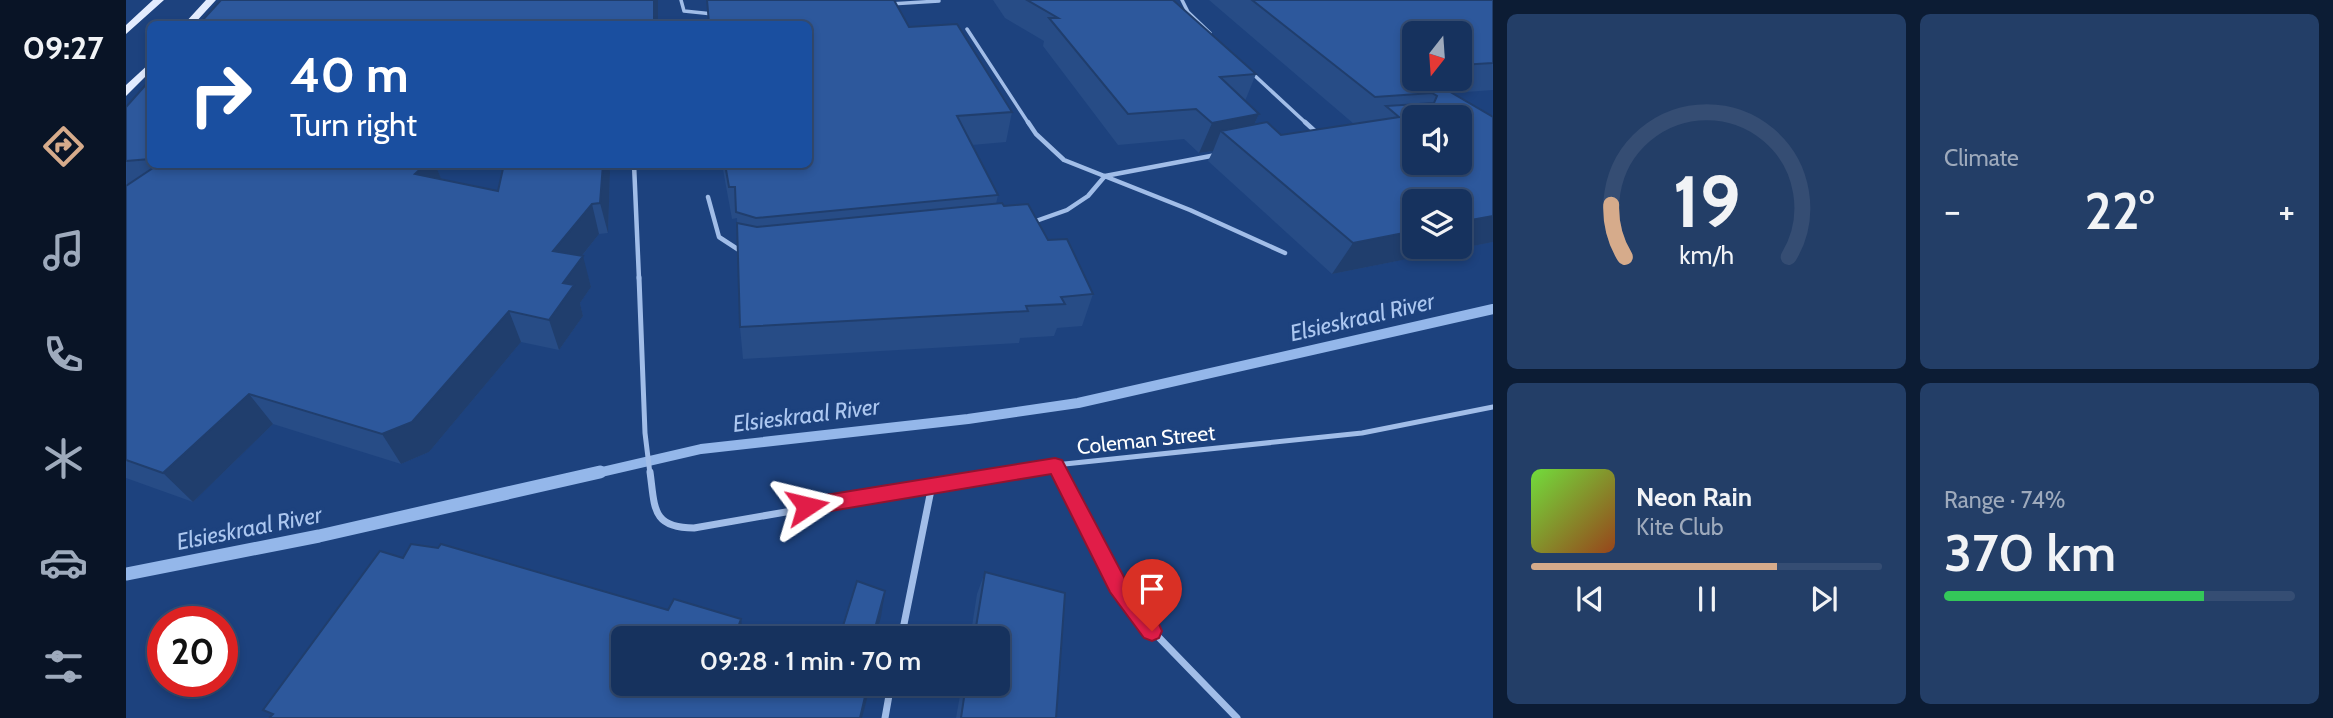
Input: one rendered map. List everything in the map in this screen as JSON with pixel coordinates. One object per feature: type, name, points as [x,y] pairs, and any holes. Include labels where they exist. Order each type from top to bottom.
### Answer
[{"type":"main road","points":[[126,32],[159,0]]},
{"type":"main road","points":[[192,21],[211,0]]},
{"type":"main road","points":[[126,92],[147,69]]},
{"type":"lane","points":[[681,0],[684,11],[691,14],[726,13]]},
{"type":"lane","points":[[1182,0],[1188,12],[1211,34]]},
{"type":"lane","points":[[886,4],[939,1]]},
{"type":"lane","points":[[967,29],[1036,134],[1064,160],[1285,253]]},
{"type":"lane","points":[[1249,70],[1320,135],[1306,138]]},
{"type":"lane","points":[[1021,225],[1044,220],[1067,210],[1088,196],[1105,176],[1227,153]]},
{"type":"lane","name":"Coleman Street","points":[[634,168],[645,433],[658,519],[665,525],[686,528],[1055,465],[1362,433],[1493,407]]},
{"type":"lane","points":[[708,197],[715,231],[721,242],[751,253]]},
{"type":"lane","points":[[1055,465],[1117,586],[1140,618],[1237,718]]},
{"type":"lane","points":[[904,626],[932,485]]},
{"type":"lane","points":[[885,718],[889,696]]},
{"type":"building","points":[[221,0],[654,0],[654,21],[202,21]]},
{"type":"building","points":[[707,0],[894,0],[909,27],[957,24],[1012,112],[957,116],[998,195],[756,218],[736,212],[735,187],[729,187],[726,168],[812,168],[812,21],[709,21]]},
{"type":"building","points":[[1027,0],[1173,0],[1256,74],[1220,77],[1259,114],[1212,123],[1196,109],[1128,114],[1049,18],[1058,18]]},
{"type":"building","points":[[1252,0],[1493,0],[1493,63],[1472,64],[1472,21],[1402,21],[1402,91],[1449,91],[1493,117],[1493,216],[1472,220],[1472,189],[1402,189],[1402,233],[1353,243],[1221,131],[1267,122],[1281,135],[1399,117],[1386,106],[1402,105],[1434,103],[1437,96],[1432,93],[1375,97]]},
{"type":"building","points":[[147,83],[147,159],[126,161],[126,107]]},
{"type":"building","points":[[153,168],[422,168],[415,174],[498,191],[503,168],[603,168],[600,203],[592,204],[553,251],[583,256],[563,283],[574,285],[549,320],[509,311],[412,422],[382,434],[249,394],[163,473],[126,460],[126,186]]},
{"type":"building","points":[[1002,203],[1004,206],[1028,204],[1048,240],[1067,239],[1093,294],[1061,297],[1065,304],[1026,306],[1028,311],[740,327],[737,223],[757,227]]},
{"type":"building","points":[[411,544],[438,548],[441,544],[668,610],[674,599],[741,619],[738,626],[611,626],[611,696],[865,696],[860,718],[270,717],[273,714],[263,710],[380,551],[403,558]]},
{"type":"building","points":[[985,572],[1065,593],[1056,718],[961,718],[964,696],[1010,696],[1010,626],[976,626]]},
{"type":"building","points":[[857,581],[885,591],[876,626],[843,626]]},
{"type":"waterway","name":"Elsieskraal River","points":[[593,474],[701,449],[968,419],[1078,403],[1493,309]]},
{"type":"waterway","name":"Elsieskraal River","points":[[126,574],[319,536],[600,472]]},
{"type":"route","points":[[807,506],[1055,465],[1117,586],[1152,631]]}]
